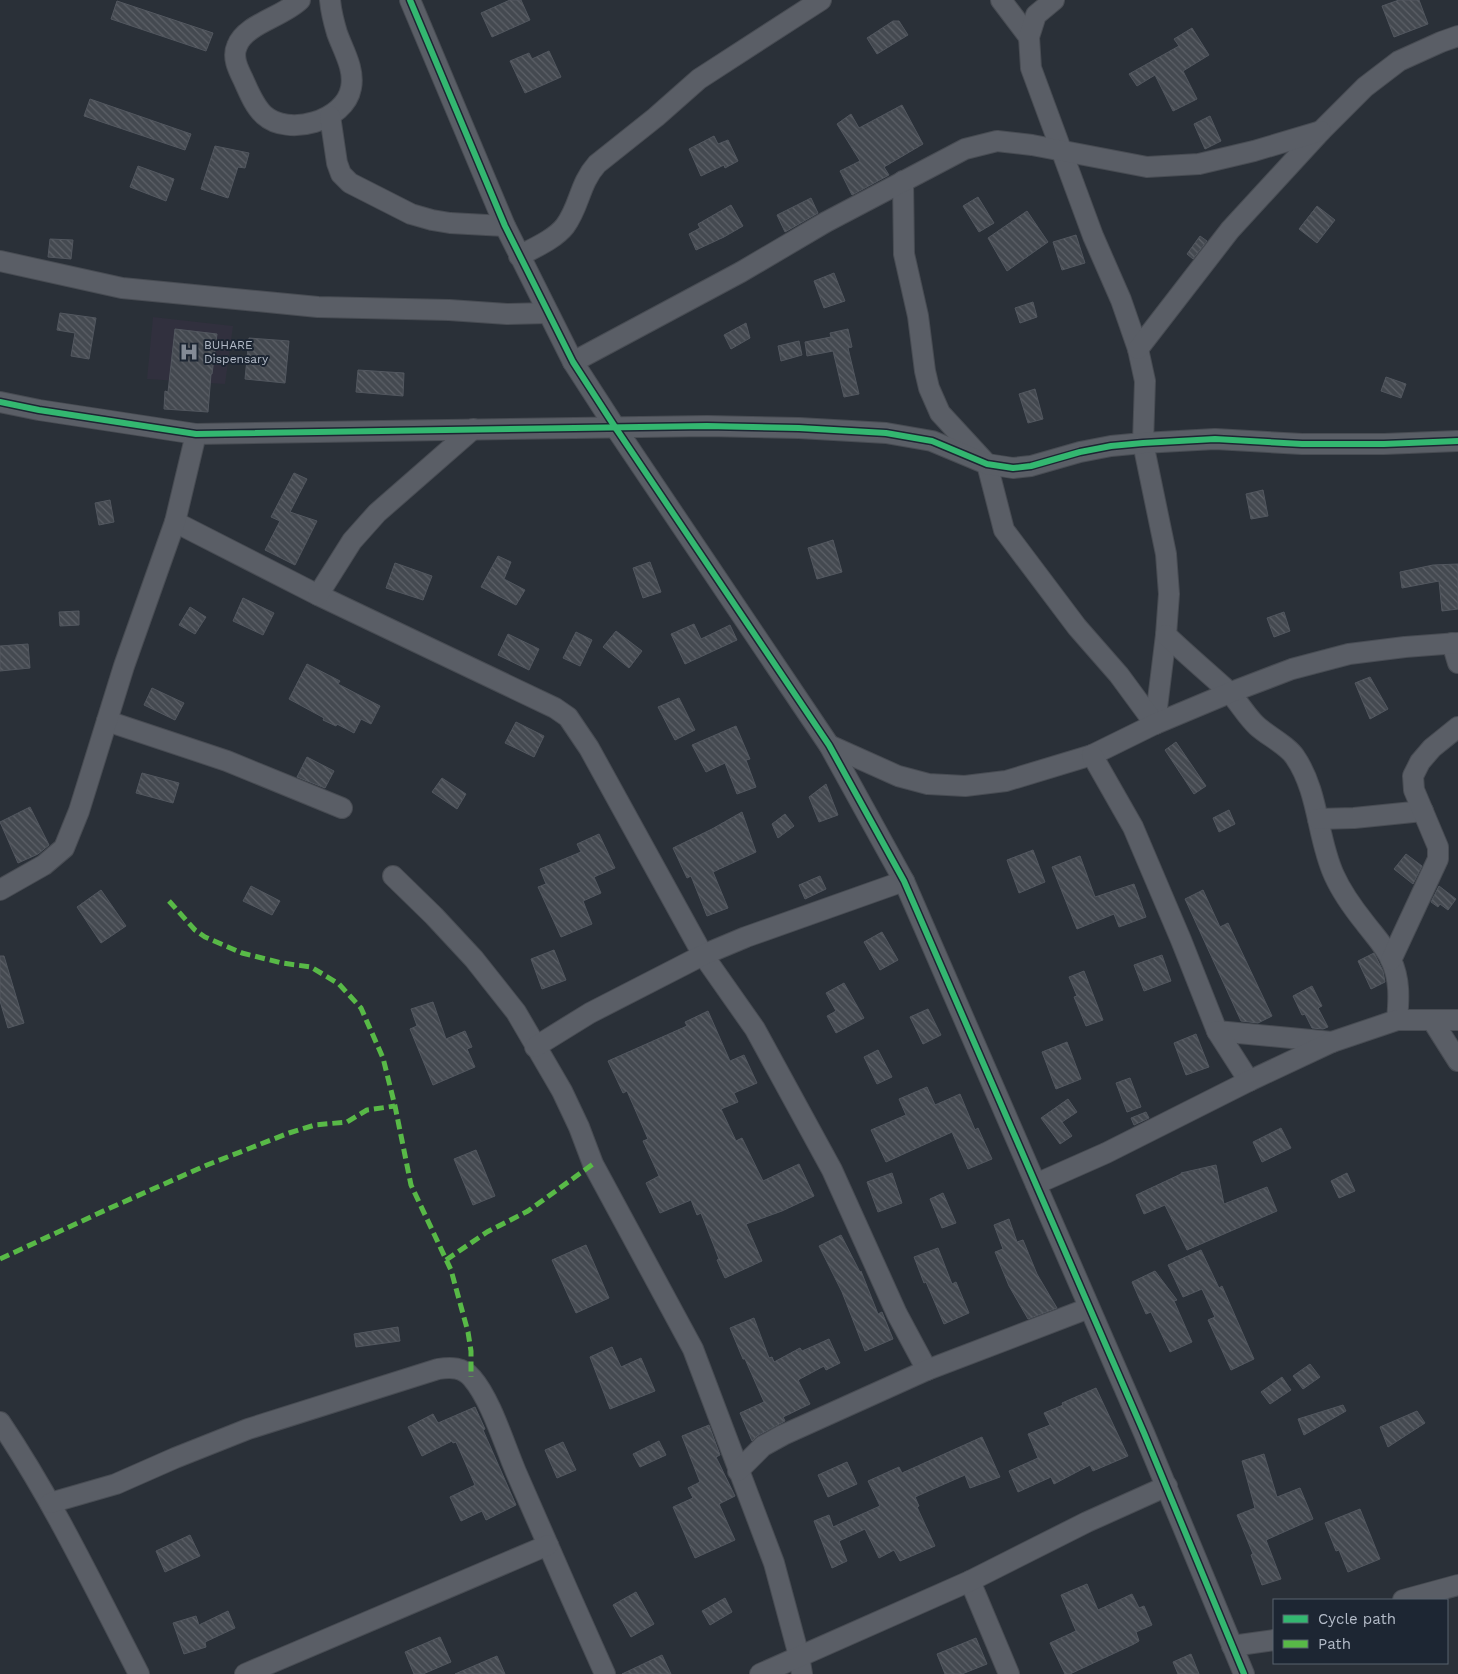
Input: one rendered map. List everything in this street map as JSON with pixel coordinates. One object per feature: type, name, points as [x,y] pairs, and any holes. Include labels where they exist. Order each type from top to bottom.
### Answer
[{"type":"street","points":[[300,0],[289,9],[262,23],[242,38],[236,49],[235,56],[237,67],[254,101],[264,114],[271,119],[285,124],[305,124],[330,116],[341,108],[349,97],[352,75],[337,32],[330,0]]},
{"type":"street","points":[[410,0],[505,226],[573,362],[829,745],[904,881],[1167,1486],[1244,1674]]},
{"type":"street","points":[[519,256],[555,235],[564,227],[572,215],[589,173],[597,164],[640,131],[699,79],[822,0]]},
{"type":"street","points":[[1002,0],[1029,36]]},
{"type":"street","points":[[1054,0],[1036,16],[1029,36],[1031,68],[1093,236],[1121,300],[1138,349],[1145,381],[1143,443],[1166,554],[1169,594],[1155,724]]},
{"type":"street","points":[[1138,349],[1230,230],[1321,130],[1365,87],[1399,61],[1458,36]]},
{"type":"street","points":[[330,116],[337,164],[341,174],[350,183],[412,214],[432,220],[450,223],[505,226]]},
{"type":"street","points":[[573,362],[741,272],[826,222],[965,149],[997,141],[1032,145],[1148,167],[1199,164],[1254,151],[1321,130]]},
{"type":"street","points":[[903,181],[904,254],[918,316],[925,371],[929,388],[940,414],[987,464],[1004,530],[1077,627],[1119,675],[1155,724]]},
{"type":"street","points":[[0,261],[122,288],[308,306],[449,310],[507,314],[548,313]]},
{"type":"street","points":[[0,402],[39,410],[196,434],[707,426],[799,428],[886,433],[932,441],[987,464],[1013,468],[1031,466],[1080,452],[1111,446],[1143,443],[1215,439],[1302,444],[1384,444],[1458,441]]},
{"type":"street","points":[[318,596],[352,541],[377,513],[473,429]]},
{"type":"street","points":[[0,890],[44,865],[64,848],[79,811],[124,666],[175,522],[196,434]]},
{"type":"street","points":[[175,522],[318,596],[528,694],[568,717],[589,748],[703,955],[755,1030],[832,1170],[898,1314],[927,1370]]},
{"type":"street","points":[[1166,635],[1229,693],[1256,725],[1294,755],[1302,769],[1318,819],[1326,856],[1335,877],[1349,902],[1381,943],[1391,960],[1397,977],[1399,997],[1398,1020]]},
{"type":"street","points":[[829,745],[898,776],[928,784],[965,786],[1006,782],[1092,755],[1155,724],[1292,669],[1348,654],[1455,643],[1458,663]]},
{"type":"street","points":[[107,721],[227,761],[342,808]]},
{"type":"street","points":[[1391,960],[1438,859],[1438,846],[1414,790],[1412,776],[1420,762],[1432,748],[1458,727]]},
{"type":"street","points":[[1092,755],[1133,827],[1218,1031],[1249,1081]]},
{"type":"street","points":[[1318,819],[1354,818],[1423,811]]},
{"type":"street","points":[[393,876],[474,959],[516,1012],[562,1091],[579,1127],[593,1164],[693,1350],[774,1564],[800,1665]]},
{"type":"street","points":[[535,1047],[590,1014],[703,955],[772,927],[904,881]]},
{"type":"street","points":[[1036,1184],[1332,1042],[1398,1020],[1458,1020]]},
{"type":"street","points":[[1432,1020],[1458,1062]]},
{"type":"street","points":[[1218,1031],[1332,1042]]},
{"type":"street","points":[[738,1470],[764,1446],[783,1436],[927,1370],[1089,1308]]},
{"type":"street","points":[[50,1502],[116,1484],[248,1429],[438,1369],[451,1367],[461,1370],[471,1377],[483,1394],[605,1674]]},
{"type":"street","points":[[0,1422],[9,1450],[50,1502],[139,1674]]},
{"type":"street","points":[[760,1674],[800,1665],[1087,1522],[1167,1486]]},
{"type":"street","points":[[245,1674],[548,1545]]},
{"type":"street","points":[[970,1581],[1009,1674]]},
{"type":"street","points":[[1407,1599],[1458,1585]]},
{"type":"street","points":[[1232,1646],[1273,1640]]},
{"type":"shaded area","name":"BUHARE Dispensary","points":[[153,317],[233,326],[225,384],[147,379]]},
{"type":"building","points":[[510,0],[521,0],[530,20],[492,37],[481,13]]},
{"type":"building","points":[[1399,0],[1419,0],[1428,24],[1394,37],[1382,6]]},
{"type":"building","points":[[117,1],[213,33],[206,51],[111,19]]},
{"type":"building","points":[[893,21],[899,21],[908,35],[877,54],[867,38]]},
{"type":"building","points":[[1192,28],[1209,55],[1183,71],[1197,99],[1173,111],[1155,75],[1137,86],[1129,74],[1179,46],[1174,39]]},
{"type":"building","points":[[549,51],[561,77],[525,93],[510,61],[529,53],[532,59]]},
{"type":"building","points":[[90,99],[191,134],[185,150],[84,116]]},
{"type":"building","points":[[902,105],[923,144],[884,167],[889,175],[852,195],[840,171],[860,161],[837,124],[851,114],[859,128]]},
{"type":"building","points":[[1210,116],[1221,141],[1205,149],[1194,124]]},
{"type":"building","points":[[714,136],[718,144],[728,140],[738,161],[725,168],[724,165],[701,176],[689,149]]},
{"type":"building","points":[[215,146],[249,153],[245,168],[238,167],[228,198],[201,189]]},
{"type":"building","points":[[138,166],[174,179],[166,201],[130,187]]},
{"type":"building","points":[[978,197],[994,223],[979,232],[963,206]]},
{"type":"building","points":[[811,198],[818,213],[785,232],[777,215]]},
{"type":"building","points":[[731,205],[743,226],[696,250],[689,234],[700,228],[698,224]]},
{"type":"building","points":[[1317,206],[1335,220],[1317,243],[1299,229]]},
{"type":"building","points":[[1027,211],[1048,242],[1007,271],[988,238]]},
{"type":"building","points":[[1076,235],[1085,263],[1062,270],[1053,242]]},
{"type":"building","points":[[1200,236],[1207,241],[1193,259],[1187,254]]},
{"type":"building","points":[[50,239],[73,240],[71,259],[48,257]]},
{"type":"building","points":[[834,273],[845,301],[824,308],[814,281]]},
{"type":"building","points":[[1033,302],[1037,317],[1020,323],[1015,308]]},
{"type":"building","points":[[60,313],[96,318],[89,359],[71,356],[75,333],[57,330]]},
{"type":"building","points":[[746,323],[750,338],[731,349],[724,335]]},
{"type":"building","points":[[175,329],[217,334],[208,412],[164,409],[165,391],[168,392]]},
{"type":"building","points":[[848,329],[852,347],[848,348],[859,394],[844,397],[833,351],[807,356],[805,342],[831,337],[830,333]]},
{"type":"building","points":[[249,338],[289,341],[285,383],[245,379]]},
{"type":"building","points":[[799,341],[802,355],[781,361],[778,346]]},
{"type":"building","points":[[358,370],[404,373],[403,396],[356,392]]},
{"type":"building","points":[[1386,377],[1406,384],[1401,398],[1381,391]]},
{"type":"building","points":[[1035,389],[1043,419],[1028,423],[1019,394]]},
{"type":"building","points":[[294,473],[307,479],[290,512],[317,521],[295,565],[265,550],[280,521],[271,517]]},
{"type":"building","points":[[1263,490],[1268,516],[1251,519],[1246,494]]},
{"type":"building","points":[[110,500],[114,522],[99,525],[95,503]]},
{"type":"building","points":[[833,540],[842,572],[817,579],[808,548]]},
{"type":"building","points":[[498,556],[511,562],[504,579],[525,590],[516,605],[481,587]]},
{"type":"building","points":[[650,562],[661,592],[643,598],[633,568]]},
{"type":"building","points":[[395,563],[432,576],[423,600],[386,588]]},
{"type":"building","points":[[1458,564],[1458,609],[1442,611],[1439,581],[1402,588],[1400,572],[1433,565]]},
{"type":"building","points":[[243,598],[274,613],[263,635],[233,621]]},
{"type":"building","points":[[190,607],[206,617],[195,634],[179,625]]},
{"type":"building","points":[[79,611],[79,625],[60,626],[59,612]]},
{"type":"building","points":[[1284,612],[1290,631],[1274,637],[1267,618]]},
{"type":"building","points":[[694,624],[701,639],[730,625],[737,640],[685,664],[671,634]]},
{"type":"building","points":[[616,631],[642,651],[629,668],[603,647]]},
{"type":"building","points":[[576,632],[592,640],[580,666],[563,658]]},
{"type":"building","points":[[508,634],[539,649],[529,670],[498,655]]},
{"type":"building","points":[[28,644],[30,668],[0,671],[0,646]]},
{"type":"building","points":[[307,664],[340,681],[338,684],[380,706],[371,724],[361,719],[354,733],[337,724],[336,726],[323,720],[324,718],[289,699]]},
{"type":"building","points":[[1370,677],[1388,709],[1370,719],[1355,683]]},
{"type":"building","points":[[152,688],[184,703],[175,720],[144,705]]},
{"type":"building","points":[[679,698],[695,730],[675,740],[658,707]]},
{"type":"building","points":[[516,722],[544,736],[534,757],[505,743]]},
{"type":"building","points":[[736,726],[750,759],[746,760],[756,787],[737,794],[725,763],[706,772],[692,745]]},
{"type":"building","points":[[1176,742],[1206,786],[1194,794],[1165,750]]},
{"type":"building","points":[[307,757],[334,771],[325,788],[297,777]]},
{"type":"building","points":[[142,773],[179,783],[173,803],[136,793]]},
{"type":"building","points":[[442,778],[466,794],[457,809],[432,792]]},
{"type":"building","points":[[826,784],[838,815],[819,822],[809,797]]},
{"type":"building","points":[[30,807],[49,845],[38,854],[18,863],[0,822]]},
{"type":"building","points":[[1229,810],[1235,824],[1219,832],[1213,818]]},
{"type":"building","points":[[742,812],[756,852],[713,872],[728,908],[707,916],[691,876],[687,878],[673,848]]},
{"type":"building","points":[[785,814],[794,826],[778,838],[772,824]]},
{"type":"building","points":[[599,834],[615,868],[594,877],[601,893],[583,901],[592,924],[561,937],[538,887],[546,884],[540,869],[581,852],[577,844]]},
{"type":"building","points":[[1033,850],[1045,882],[1019,893],[1007,860]]},
{"type":"building","points":[[1406,854],[1422,866],[1413,884],[1394,869]]},
{"type":"building","points":[[1080,856],[1095,897],[1134,884],[1146,917],[1119,927],[1114,914],[1077,929],[1052,867]]},
{"type":"building","points":[[820,876],[826,889],[805,899],[799,885]]},
{"type":"building","points":[[251,886],[280,901],[272,915],[243,901]]},
{"type":"building","points":[[1439,886],[1456,899],[1448,910],[1440,904],[1438,907],[1431,902]]},
{"type":"building","points":[[101,890],[126,926],[101,943],[77,907]]},
{"type":"building","points":[[1203,890],[1220,927],[1228,923],[1272,1016],[1258,1023],[1241,1021],[1185,899]]},
{"type":"building","points":[[882,932],[898,960],[880,970],[864,942]]},
{"type":"building","points":[[554,950],[566,980],[542,989],[531,959]]},
{"type":"building","points":[[1374,953],[1383,971],[1385,982],[1371,989],[1358,961]]},
{"type":"building","points":[[1162,955],[1171,981],[1144,991],[1134,965]]},
{"type":"building","points":[[0,956],[4,956],[24,1023],[8,1028],[0,1001]]},
{"type":"building","points":[[1084,971],[1103,1020],[1086,1026],[1074,997],[1077,996],[1069,977]]},
{"type":"building","points":[[844,983],[864,1018],[836,1033],[827,1016],[836,1011],[826,993]]},
{"type":"building","points":[[1312,986],[1322,1006],[1318,1008],[1328,1027],[1323,1029],[1312,1028],[1305,1014],[1302,1015],[1293,996]]},
{"type":"building","points":[[433,1002],[446,1039],[465,1031],[472,1047],[467,1049],[475,1067],[433,1085],[410,1029],[417,1026],[411,1009]]},
{"type":"building","points":[[928,1009],[941,1035],[923,1044],[910,1017]]},
{"type":"building","points":[[708,1011],[730,1061],[744,1055],[757,1083],[734,1093],[738,1102],[721,1109],[736,1141],[742,1138],[763,1181],[799,1164],[814,1196],[782,1211],[746,1224],[762,1261],[725,1278],[701,1213],[697,1215],[691,1200],[660,1213],[646,1183],[659,1176],[643,1141],[648,1139],[627,1091],[623,1093],[608,1061],[687,1026],[685,1022]]},
{"type":"building","points":[[1196,1034],[1209,1067],[1186,1075],[1174,1043]]},
{"type":"building","points":[[1067,1042],[1081,1079],[1056,1089],[1042,1052]]},
{"type":"building","points":[[878,1050],[892,1077],[877,1084],[864,1057]]},
{"type":"building","points":[[1130,1078],[1141,1107],[1127,1112],[1116,1083]]},
{"type":"building","points":[[927,1087],[935,1105],[960,1094],[975,1130],[978,1128],[992,1159],[968,1169],[952,1132],[886,1162],[871,1130],[906,1115],[899,1099]]},
{"type":"building","points":[[1068,1099],[1077,1112],[1062,1122],[1072,1136],[1060,1144],[1041,1118]]},
{"type":"building","points":[[1146,1112],[1149,1118],[1134,1125],[1131,1118]]},
{"type":"building","points":[[1281,1128],[1291,1148],[1262,1162],[1253,1142]]},
{"type":"building","points":[[476,1150],[495,1196],[473,1205],[454,1159]]},
{"type":"building","points":[[1216,1165],[1224,1204],[1267,1187],[1277,1211],[1187,1250],[1165,1205],[1144,1214],[1136,1195],[1181,1173]]},
{"type":"building","points":[[892,1173],[902,1203],[878,1212],[867,1182]]},
{"type":"building","points":[[1347,1173],[1355,1191],[1339,1198],[1331,1181]]},
{"type":"building","points":[[943,1193],[956,1223],[942,1228],[930,1199]]},
{"type":"building","points":[[1009,1219],[1017,1242],[1023,1240],[1037,1274],[1057,1308],[1028,1319],[1009,1286],[995,1252],[1003,1249],[994,1225]]},
{"type":"building","points":[[841,1235],[861,1271],[878,1314],[882,1312],[893,1339],[865,1351],[842,1292],[819,1246]]},
{"type":"building","points":[[586,1245],[609,1298],[576,1313],[552,1260]]},
{"type":"building","points":[[938,1248],[952,1284],[956,1282],[969,1313],[944,1324],[914,1257]]},
{"type":"building","points":[[1201,1250],[1219,1288],[1222,1286],[1254,1359],[1231,1370],[1208,1320],[1215,1317],[1202,1289],[1183,1297],[1168,1265]]},
{"type":"building","points":[[1155,1271],[1177,1300],[1174,1301],[1192,1342],[1170,1352],[1151,1312],[1146,1314],[1132,1282]]},
{"type":"building","points":[[754,1318],[769,1358],[772,1357],[774,1362],[800,1348],[802,1351],[829,1339],[840,1363],[826,1370],[824,1366],[798,1380],[810,1404],[783,1417],[785,1421],[757,1436],[752,1441],[740,1413],[764,1402],[730,1328]]},
{"type":"building","points":[[398,1327],[400,1341],[356,1347],[354,1334]]},
{"type":"building","points":[[612,1347],[621,1367],[641,1358],[655,1391],[610,1409],[590,1357]]},
{"type":"building","points":[[1310,1364],[1320,1377],[1303,1389],[1293,1376]]},
{"type":"building","points":[[1282,1377],[1291,1390],[1270,1404],[1261,1392]]},
{"type":"building","points":[[1096,1388],[1128,1456],[1093,1471],[1090,1465],[1054,1484],[1051,1477],[1018,1492],[1009,1471],[1038,1458],[1028,1434],[1050,1425],[1044,1413]]},
{"type":"building","points":[[1343,1405],[1346,1411],[1304,1435],[1298,1419]]},
{"type":"building","points":[[475,1407],[516,1505],[486,1520],[482,1511],[461,1521],[450,1497],[475,1485],[456,1442],[453,1443],[452,1441],[422,1456],[408,1427],[433,1414],[438,1423]]},
{"type":"building","points":[[1417,1411],[1425,1423],[1388,1447],[1380,1427]]},
{"type":"building","points":[[709,1425],[720,1455],[716,1457],[735,1496],[719,1504],[735,1540],[695,1558],[673,1507],[693,1498],[688,1488],[700,1482],[682,1436]]},
{"type":"building","points":[[982,1437],[1000,1477],[970,1488],[965,1475],[915,1497],[919,1506],[917,1507],[935,1546],[900,1561],[894,1550],[879,1558],[865,1529],[839,1541],[847,1561],[832,1568],[814,1521],[829,1515],[833,1527],[880,1506],[868,1481],[899,1467],[902,1473]]},
{"type":"building","points":[[659,1441],[666,1455],[640,1467],[633,1454]]},
{"type":"building","points":[[563,1442],[576,1470],[557,1478],[545,1450]]},
{"type":"building","points":[[1264,1454],[1277,1497],[1300,1488],[1313,1519],[1266,1540],[1281,1579],[1262,1585],[1251,1555],[1253,1554],[1237,1515],[1255,1508],[1242,1461]]},
{"type":"building","points":[[847,1462],[857,1484],[828,1497],[818,1475]]},
{"type":"building","points":[[1360,1509],[1380,1559],[1348,1572],[1339,1550],[1336,1551],[1325,1523]]},
{"type":"building","points":[[190,1535],[200,1556],[165,1572],[156,1551]]},
{"type":"building","points":[[1087,1584],[1098,1610],[1132,1594],[1139,1608],[1144,1606],[1152,1625],[1136,1632],[1139,1641],[1134,1644],[1070,1674],[1065,1674],[1050,1643],[1076,1631],[1061,1595]]},
{"type":"building","points":[[636,1592],[654,1624],[631,1637],[613,1605]]},
{"type":"building","points":[[725,1598],[732,1612],[710,1625],[702,1611]]},
{"type":"building","points":[[228,1611],[235,1628],[205,1642],[206,1647],[184,1654],[173,1623],[196,1616],[199,1625]]},
{"type":"building","points":[[440,1637],[451,1662],[423,1674],[414,1674],[405,1652]]},
{"type":"building","points":[[976,1638],[987,1664],[962,1674],[945,1674],[937,1654]]},
{"type":"building","points":[[1191,1654],[1199,1674],[1178,1674],[1173,1662]]},
{"type":"building","points":[[662,1655],[671,1674],[622,1674]]},
{"type":"building","points":[[497,1656],[505,1674],[455,1674]]},
{"type":"marked path","points":[[169,901],[195,930],[205,937],[242,953],[282,963],[311,967],[339,984],[361,1008],[383,1058],[411,1185],[451,1270],[468,1332],[471,1351],[471,1377]]},
{"type":"marked path","points":[[0,1259],[207,1165],[289,1133],[315,1125],[347,1122],[367,1110],[395,1106]]},
{"type":"marked path","points":[[446,1260],[487,1232],[528,1211],[593,1164]]},
{"type":"cycle path","points":[[410,0],[505,226],[573,362],[829,745],[904,881],[1144,1433],[1244,1674]]},
{"type":"cycle path","points":[[0,402],[39,410],[196,434],[707,426],[799,428],[886,433],[932,441],[987,464],[1013,468],[1031,466],[1080,452],[1111,446],[1143,443],[1215,439],[1302,444],[1384,444],[1458,441]]},
{"type":"place","name":"BUHARE Dispensary","points":[[189,352]]}]
